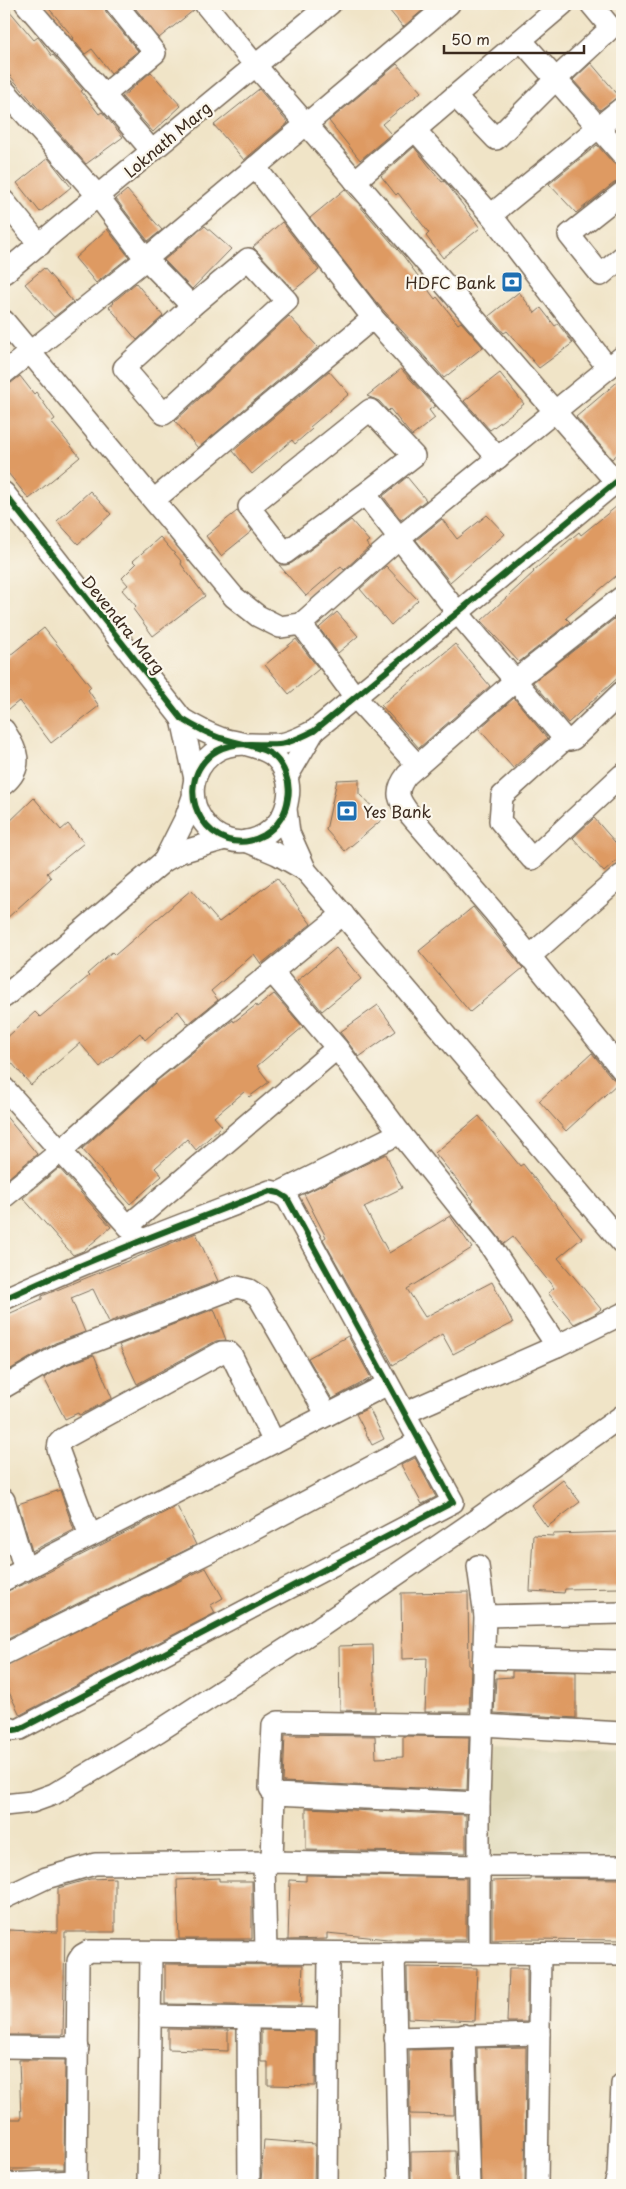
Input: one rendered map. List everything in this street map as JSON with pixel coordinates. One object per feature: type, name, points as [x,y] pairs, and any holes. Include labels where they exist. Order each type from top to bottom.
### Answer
[{"type":"street","points":[[26,4],[152,151]]},
{"type":"street","points":[[104,95],[155,53],[116,4]]},
{"type":"street","points":[[164,861],[186,817],[202,765],[213,753],[227,746],[280,744],[293,741],[314,731],[619,479],[555,411],[255,65],[205,4]]},
{"type":"street","name":"Loknath Marg","points":[[4,273],[330,4]]},
{"type":"street","points":[[4,373],[146,259],[449,4]]},
{"type":"street","points":[[356,181],[563,4]]},
{"type":"street","points":[[454,96],[496,139],[556,79],[611,28],[591,4]]},
{"type":"street","points":[[520,40],[622,154]]},
{"type":"street","points":[[4,90],[98,196],[146,259],[192,306]]},
{"type":"street","points":[[491,215],[622,108]]},
{"type":"street","points":[[4,321],[234,597],[258,616],[280,627],[301,624],[400,537],[615,362],[491,215],[416,130]]},
{"type":"street","points":[[255,167],[373,318],[498,458]]},
{"type":"street","points":[[622,193],[569,235],[602,275],[622,257]]},
{"type":"street","points":[[4,200],[40,245]]},
{"type":"street","points":[[248,260],[287,301],[164,414],[124,368],[192,306],[248,260]]},
{"type":"street","points":[[154,500],[373,318]]},
{"type":"street","points":[[370,410],[414,456],[365,494],[285,553],[249,507],[370,410]]},
{"type":"street","name":"Devendra Marg","points":[[4,493],[182,720],[201,731],[244,744]]},
{"type":"street","points":[[365,494],[457,612],[565,739]]},
{"type":"street","points":[[622,597],[516,680],[418,766],[401,783],[398,792],[399,800],[411,816],[494,912],[622,1070]]},
{"type":"street","points":[[301,624],[355,697],[418,766]]},
{"type":"street","points":[[622,692],[573,739],[565,739],[502,796],[500,821],[532,859],[622,775]]},
{"type":"street","name":"Devendra Marg","points":[[182,720],[194,788]]},
{"type":"street","points":[[4,730],[15,746],[18,761],[14,776],[4,784]]},
{"type":"street","points":[[287,777],[314,731]]},
{"type":"street","points":[[244,744],[270,754],[280,764],[287,777],[289,793],[286,809],[280,821],[271,831],[259,838],[246,841]]},
{"type":"street","points":[[194,788],[196,810],[203,822],[213,832],[225,838],[246,841],[277,854],[306,870]]},
{"type":"street","points":[[286,809],[290,833],[306,870],[622,1243]]},
{"type":"street","points":[[4,997],[164,861],[181,852],[225,838]]},
{"type":"street","points":[[529,957],[622,875]]},
{"type":"street","points":[[4,1197],[62,1150],[150,1070],[343,914]]},
{"type":"street","points":[[272,972],[337,1048],[400,1133],[489,1244],[557,1346]]},
{"type":"street","points":[[4,1299],[87,1262],[134,1233],[337,1048]]},
{"type":"street","points":[[4,1088],[62,1150],[134,1233]]},
{"type":"street","points":[[279,1193],[400,1133]]},
{"type":"street","points":[[4,1726],[14,1730],[20,1729],[453,1502],[287,1198],[279,1193],[270,1191],[134,1233]]},
{"type":"street","points":[[4,1387],[61,1354],[237,1288],[249,1290],[258,1296],[327,1415]]},
{"type":"street","points":[[405,1413],[557,1346],[622,1314]]},
{"type":"street","points":[[90,1536],[58,1449],[59,1443],[63,1439],[222,1352],[228,1352],[232,1356],[274,1442]]},
{"type":"street","points":[[4,1580],[388,1384]]},
{"type":"street","points":[[4,1805],[32,1802],[54,1794],[159,1731],[320,1627],[466,1527],[622,1416]]},
{"type":"street","points":[[4,1654],[251,1531],[420,1441]]},
{"type":"street","points":[[4,1500],[24,1570]]},
{"type":"street","points":[[478,1566],[485,1616],[479,1803],[479,1953]]},
{"type":"street","points":[[485,1616],[622,1614]]},
{"type":"street","points":[[484,1658],[622,1660]]},
{"type":"street","points":[[266,1953],[268,1862],[274,1794],[270,1788],[272,1729],[275,1723],[482,1725],[622,1733]]},
{"type":"street","points":[[274,1794],[479,1803]]},
{"type":"street","points":[[4,1898],[46,1878],[95,1864],[268,1862],[478,1866],[622,1866]]},
{"type":"street","points":[[4,2184],[76,2183],[78,1961],[82,1955],[98,1951],[622,1954]]},
{"type":"street","points":[[148,2185],[151,1952]]},
{"type":"street","points":[[328,2185],[329,1953]]},
{"type":"street","points":[[394,1953],[399,2185]]},
{"type":"street","points":[[538,2185],[540,1954]]},
{"type":"street","points":[[150,2016],[328,2019]]},
{"type":"street","points":[[248,2019],[249,2185]]},
{"type":"street","points":[[395,2038],[464,2034],[539,2034]]},
{"type":"street","points":[[464,2034],[469,2185]]},
{"type":"street","points":[[4,2047],[78,2048]]},
{"type":"street","points":[[615,2185],[618,2174],[622,2084]]},
{"type":"shaded area","points":[[491,1748],[622,1751],[622,1863],[489,1860]]},
{"type":"building","points":[[4,4],[34,40],[38,37],[52,56],[83,90],[81,91],[99,114],[102,112],[123,137],[86,164],[4,69]]},
{"type":"building","points":[[45,4],[104,4],[106,12],[138,51],[111,73],[92,49],[85,54]]},
{"type":"building","points":[[132,4],[193,4],[194,10],[159,38]]},
{"type":"building","points":[[384,4],[430,4],[403,27]]},
{"type":"building","points":[[591,63],[619,96],[600,110],[573,80]]},
{"type":"building","points":[[397,64],[421,92],[382,124],[391,134],[360,160],[329,121]]},
{"type":"building","points":[[151,72],[181,106],[153,132],[122,97]]},
{"type":"building","points":[[259,89],[288,123],[244,160],[214,125]]},
{"type":"building","points":[[597,145],[613,163],[622,166],[622,181],[614,183],[576,213],[549,184]]},
{"type":"building","points":[[414,147],[442,182],[444,181],[450,188],[480,228],[443,258],[426,236],[429,233],[398,193],[396,195],[381,176]]},
{"type":"building","points":[[48,158],[71,187],[40,212],[17,183]]},
{"type":"building","points":[[345,189],[404,257],[435,299],[437,297],[458,324],[461,322],[483,347],[444,378],[376,302],[310,218]]},
{"type":"building","points":[[127,190],[162,230],[148,241],[116,199]]},
{"type":"building","points":[[282,222],[319,270],[294,290],[253,247]]},
{"type":"building","points":[[205,226],[231,249],[192,289],[164,260]]},
{"type":"building","points":[[107,229],[129,257],[96,283],[75,258]]},
{"type":"building","points":[[44,268],[73,302],[54,317],[25,284]]},
{"type":"building","points":[[136,283],[163,316],[137,340],[109,307]]},
{"type":"building","points":[[519,292],[535,313],[541,308],[555,326],[558,324],[573,343],[539,368],[507,331],[504,333],[489,316]]},
{"type":"building","points":[[289,316],[318,347],[198,448],[175,421]]},
{"type":"building","points":[[401,369],[435,406],[429,410],[435,418],[412,436],[390,409],[388,411],[379,401],[367,396]]},
{"type":"building","points":[[329,371],[349,394],[310,427],[312,429],[295,444],[292,440],[252,474],[233,451]]},
{"type":"building","points":[[500,373],[524,404],[490,430],[464,401]]},
{"type":"building","points":[[20,376],[34,394],[36,392],[55,419],[51,422],[80,457],[29,499],[4,468],[4,385],[11,383]]},
{"type":"building","points":[[622,378],[622,450],[612,459],[576,417]]},
{"type":"building","points":[[407,477],[426,500],[401,520],[383,496]]},
{"type":"building","points":[[90,491],[111,514],[78,544],[57,521]]},
{"type":"building","points":[[622,502],[622,571],[566,618],[570,622],[519,662],[481,621],[533,571],[579,532],[581,535]]},
{"type":"building","points":[[237,511],[252,531],[221,556],[206,536]]},
{"type":"building","points":[[487,515],[505,534],[450,582],[416,540],[442,519],[457,539]]},
{"type":"building","points":[[351,520],[369,541],[366,543],[369,547],[344,570],[341,566],[306,596],[279,565],[292,563]]},
{"type":"building","points":[[160,537],[182,562],[181,564],[205,596],[153,636],[133,609],[136,606],[122,590],[128,585],[122,578],[136,564],[133,561]]},
{"type":"building","points":[[386,566],[418,600],[391,625],[360,589]]},
{"type":"building","points":[[337,612],[358,636],[338,653],[319,628]]},
{"type":"building","points":[[622,613],[622,674],[568,723],[533,682]]},
{"type":"building","points":[[44,628],[91,687],[88,690],[99,706],[51,743],[19,701],[4,713],[4,660]]},
{"type":"building","points":[[296,639],[319,669],[289,694],[265,665]]},
{"type":"building","points":[[455,644],[490,686],[419,748],[381,705]]},
{"type":"building","points":[[514,698],[547,738],[513,768],[479,729]]},
{"type":"building","points":[[359,779],[359,794],[384,818],[345,851],[326,830],[337,780]]},
{"type":"building","points":[[34,798],[61,830],[68,824],[84,843],[47,873],[51,878],[4,921],[4,827]]},
{"type":"building","points":[[594,818],[622,850],[622,856],[604,872],[573,838]]},
{"type":"building","points":[[277,878],[311,924],[261,964],[254,954],[211,991],[218,1000],[188,1024],[178,1011],[145,1040],[140,1033],[100,1067],[80,1043],[31,1085],[4,1054],[4,1040],[35,1012],[40,1017],[89,976],[87,974],[112,952],[115,955],[191,890],[219,922]]},
{"type":"building","points":[[473,907],[523,968],[470,1012],[419,951]]},
{"type":"building","points":[[336,948],[361,979],[322,1011],[297,981]]},
{"type":"building","points":[[274,994],[303,1027],[257,1066],[269,1082],[249,1097],[244,1092],[214,1117],[222,1126],[196,1150],[187,1139],[155,1168],[162,1176],[130,1204],[82,1149],[158,1080],[233,1020],[234,1022]]},
{"type":"building","points":[[378,1005],[396,1031],[359,1057],[340,1032]]},
{"type":"building","points":[[592,1053],[612,1078],[619,1082],[566,1131],[539,1101]]},
{"type":"building","points":[[4,1114],[37,1154],[7,1179],[4,1176]]},
{"type":"building","points":[[479,1116],[520,1166],[523,1164],[582,1238],[558,1258],[601,1309],[595,1314],[574,1324],[548,1293],[554,1288],[513,1237],[504,1244],[472,1203],[474,1201],[435,1153]]},
{"type":"building","points":[[386,1154],[402,1188],[364,1207],[389,1253],[450,1216],[472,1248],[407,1289],[425,1317],[492,1282],[513,1323],[453,1354],[442,1334],[393,1365],[323,1239],[326,1237],[304,1194]]},
{"type":"building","points":[[59,1168],[111,1227],[83,1251],[73,1255],[23,1198]]},
{"type":"building","points":[[196,1233],[218,1281],[109,1322],[93,1289],[71,1298],[85,1332],[55,1343],[4,1373],[4,1316],[42,1299],[42,1296]]},
{"type":"building","points":[[214,1309],[226,1340],[216,1341],[137,1384],[119,1345]]},
{"type":"building","points":[[348,1336],[371,1378],[332,1399],[308,1358]]},
{"type":"building","points":[[94,1355],[112,1398],[88,1411],[65,1419],[44,1378],[66,1365]]},
{"type":"building","points":[[369,1408],[384,1439],[372,1445],[356,1414]]},
{"type":"building","points":[[415,1458],[436,1497],[422,1504],[401,1465]]},
{"type":"building","points":[[563,1480],[580,1502],[547,1527],[531,1505]]},
{"type":"building","points":[[60,1490],[74,1530],[32,1551],[18,1504]]},
{"type":"building","points":[[177,1506],[196,1545],[4,1640],[4,1592],[29,1582]]},
{"type":"building","points":[[621,1532],[620,1588],[565,1589],[564,1593],[530,1591],[533,1535],[554,1536],[552,1534]]},
{"type":"building","points":[[206,1568],[223,1598],[211,1605],[215,1613],[20,1715],[4,1682],[4,1666]]},
{"type":"building","points":[[468,1592],[469,1666],[471,1666],[469,1712],[425,1712],[427,1658],[402,1659],[401,1593]]},
{"type":"building","points":[[373,1645],[375,1711],[340,1710],[339,1646]]},
{"type":"building","points":[[512,1671],[576,1672],[576,1718],[494,1713],[496,1678],[512,1677]]},
{"type":"building","points":[[285,1735],[375,1736],[376,1758],[403,1757],[403,1736],[469,1737],[467,1790],[283,1782]]},
{"type":"building","points":[[306,1808],[466,1815],[466,1853],[306,1850]]},
{"type":"building","points":[[306,1875],[466,1878],[466,1940],[398,1940],[327,1933],[327,1939],[288,1940],[290,1880],[306,1881]]},
{"type":"building","points":[[115,1878],[115,1932],[65,1932],[63,2035],[4,2035],[4,2025],[7,2025],[8,1930],[58,1932],[58,1888],[90,1879]]},
{"type":"building","points":[[219,1878],[219,1881],[252,1881],[252,1939],[179,1939],[177,1880]]},
{"type":"building","points":[[531,1878],[622,1879],[622,1940],[492,1940],[492,1881],[531,1880]]},
{"type":"building","points":[[165,1964],[303,1965],[301,2006],[165,2004]]},
{"type":"building","points":[[407,1967],[477,1968],[475,2021],[408,2018]]},
{"type":"building","points":[[509,1968],[527,1968],[527,2022],[507,2022]]},
{"type":"building","points":[[168,2029],[228,2030],[228,2051],[168,2049]]},
{"type":"building","points":[[261,2030],[316,2031],[315,2086],[268,2085],[268,2062],[261,2062]]},
{"type":"building","points":[[526,2047],[525,2185],[481,2185],[477,2048]]},
{"type":"building","points":[[452,2049],[454,2115],[410,2114],[409,2050]]},
{"type":"building","points":[[19,2060],[65,2060],[64,2169],[5,2169],[4,2119],[21,2119]]},
{"type":"building","points":[[264,2140],[315,2144],[314,2184],[261,2181]]},
{"type":"building","points":[[455,2151],[456,2185],[411,2185],[411,2152]]},
{"type":"cycle path","points":[[4,493],[182,719],[220,738],[226,740],[239,743],[246,744],[253,746],[266,751],[280,763],[286,774],[289,792],[283,814],[277,824],[264,835],[245,841],[228,840],[213,832],[202,819],[195,804],[194,786],[199,769],[212,754],[227,746],[244,744],[253,744],[271,744],[283,743],[314,731],[622,477]]},
{"type":"cycle path","points":[[4,1299],[103,1256],[270,1191],[279,1193],[287,1198],[453,1502],[20,1729],[14,1730],[4,1726]]},
{"type":"place","name":"HDFC Bank","points":[[512,282]]},
{"type":"place","name":"Yes Bank","points":[[347,811]]}]
